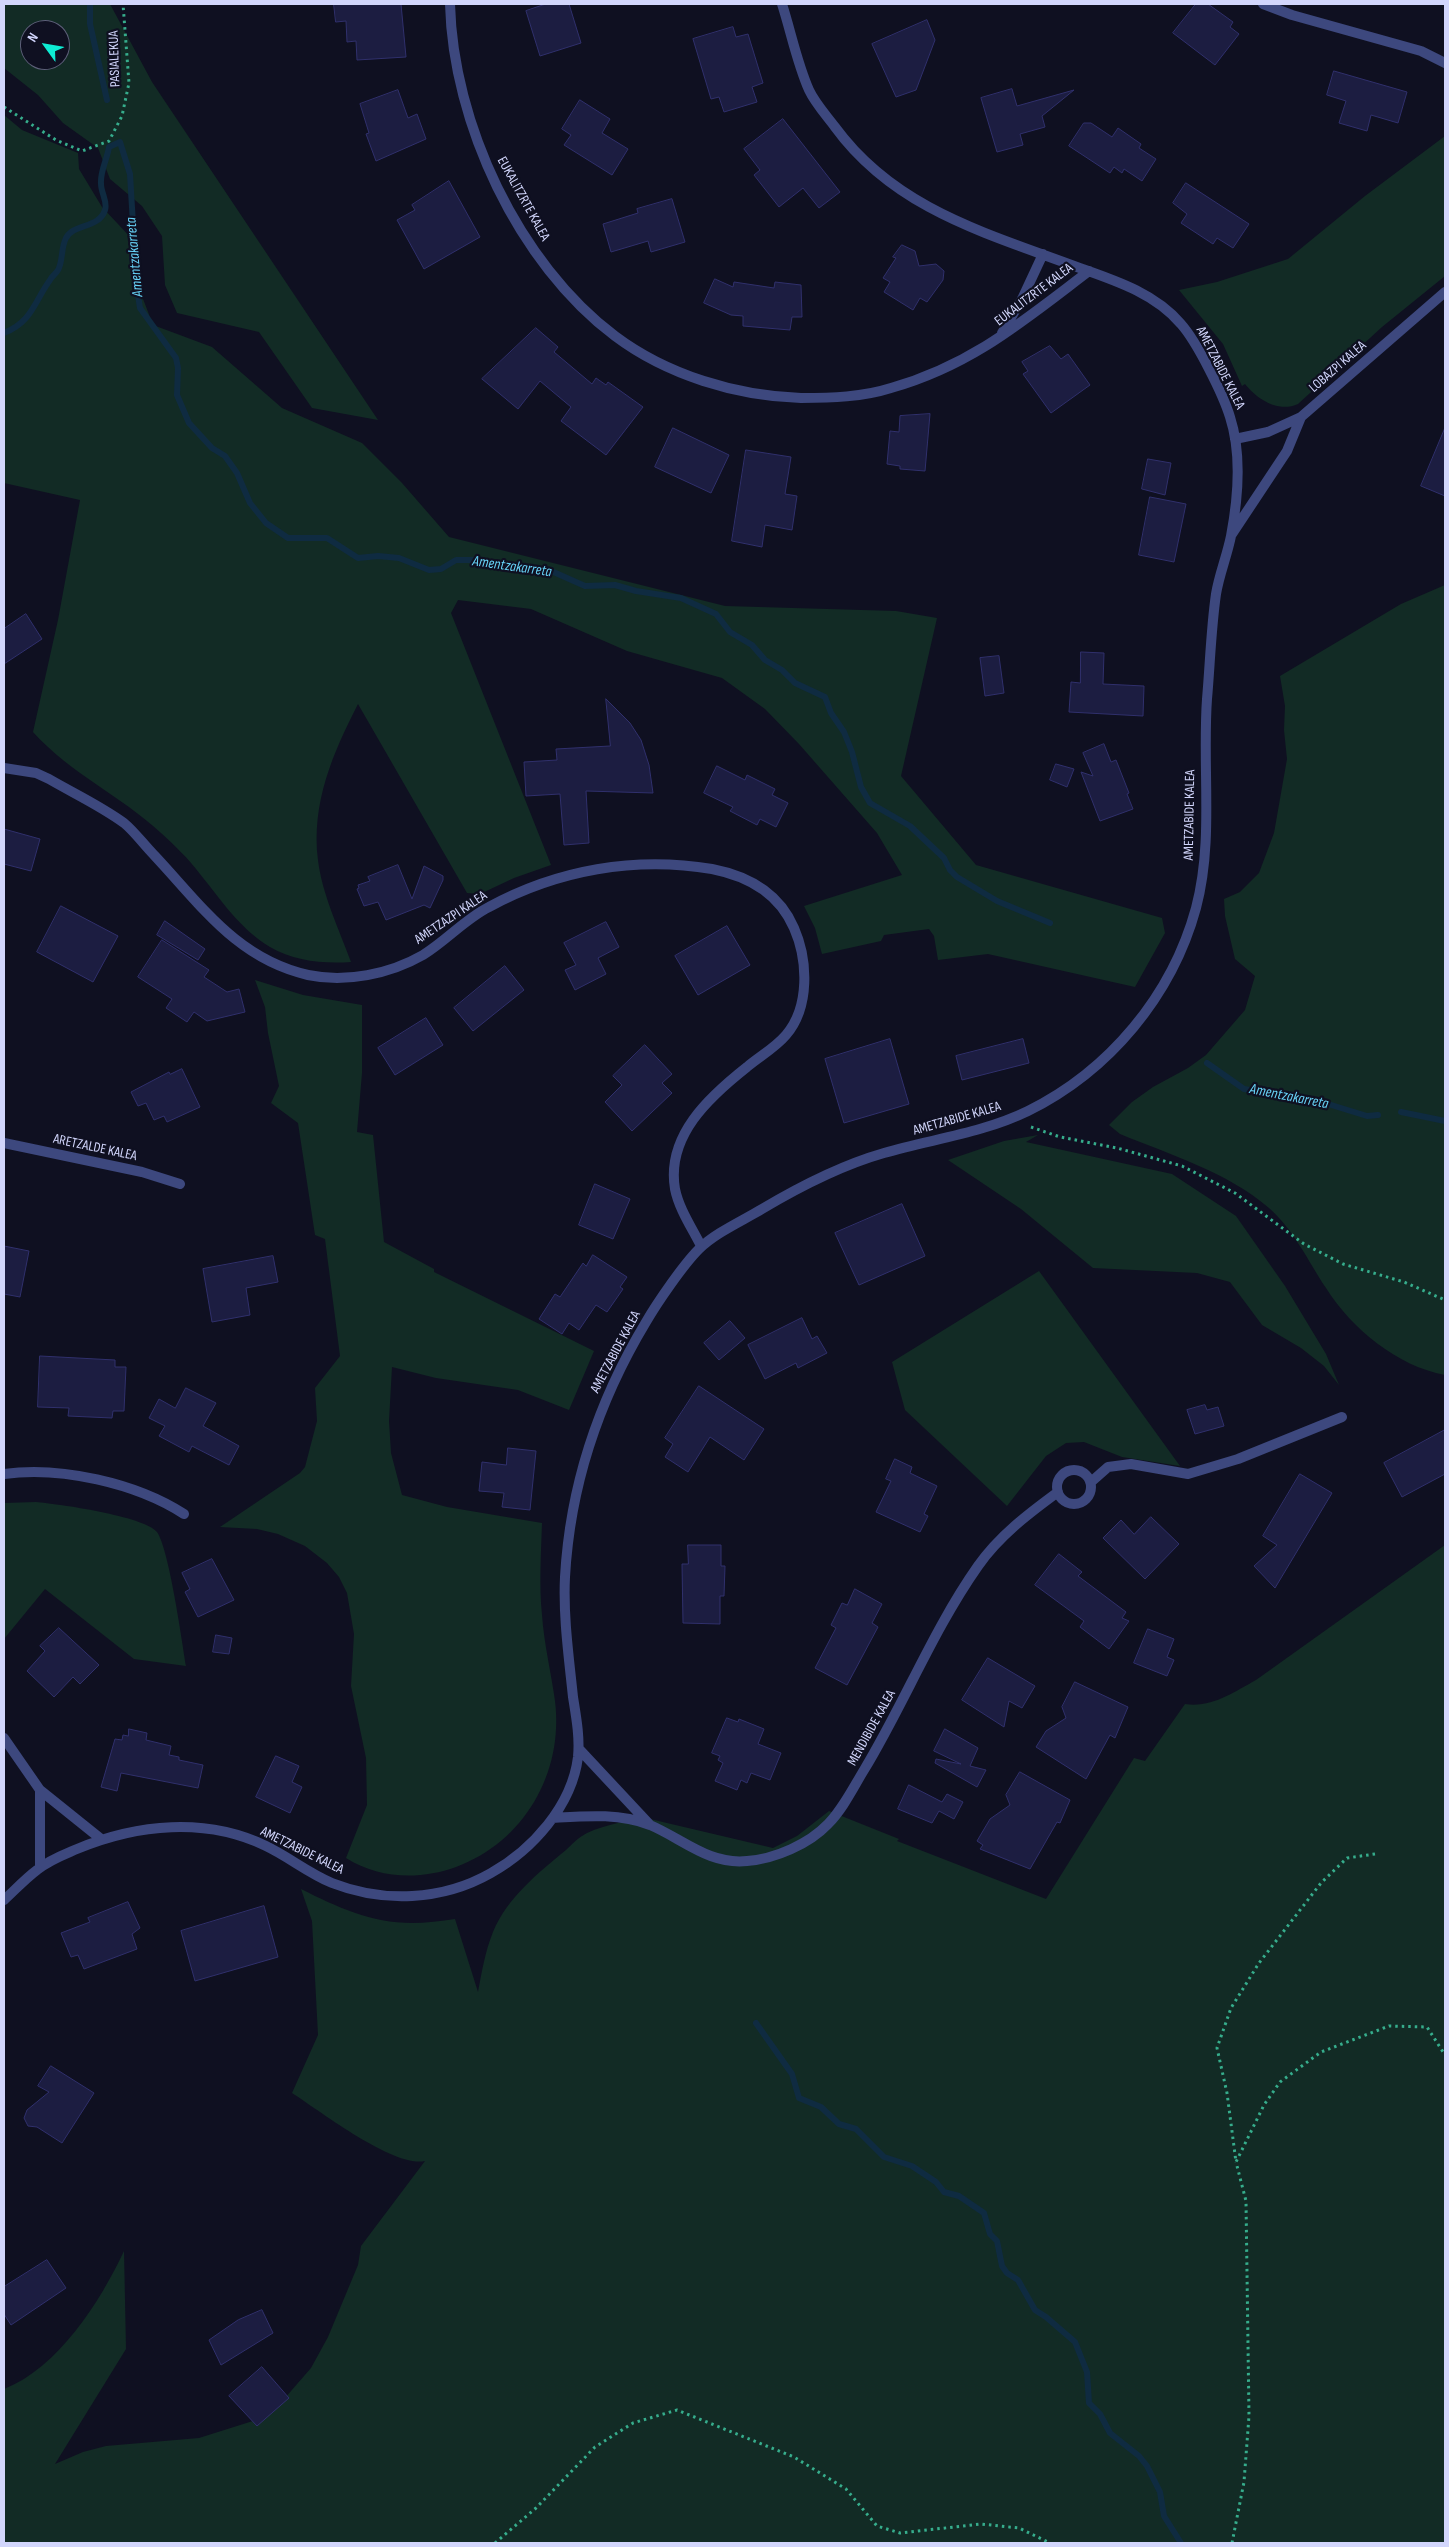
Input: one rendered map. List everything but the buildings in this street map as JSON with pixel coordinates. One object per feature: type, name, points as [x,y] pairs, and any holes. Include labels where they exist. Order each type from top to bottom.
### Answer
[{"type":"street","name":"EUKALITZRTE KALEA","points":[[450,4],[450,31],[459,80],[485,162],[525,238],[572,298],[615,336],[664,366],[718,386],[775,397],[824,398],[889,389],[944,370],[996,342],[1089,271]]},
{"type":"street","name":"AMETZABIDE KALEA","points":[[4,1900],[40,1866],[101,1839],[156,1827],[195,1828],[229,1833],[264,1845],[308,1871],[335,1884],[367,1893],[398,1897],[431,1895],[463,1886],[490,1874],[518,1856],[553,1818],[576,1770],[579,1749],[570,1671],[564,1581],[576,1490],[604,1402],[648,1318],[701,1246],[791,1192],[878,1154],[970,1132],[1025,1112],[1073,1084],[1115,1049],[1150,1006],[1178,958],[1196,907],[1206,852],[1205,730],[1216,591],[1232,535],[1238,472],[1231,419],[1218,389],[1181,324],[1138,290],[972,229],[921,205],[879,175],[842,138],[810,93],[782,4]]},
{"type":"street","points":[[1263,4],[1292,15],[1421,51],[1445,63]]},
{"type":"street","name":"EUKALITZRTE KALEA","points":[[996,342],[1022,299],[1043,254]]},
{"type":"street","name":"LOBAZPI KALEA","points":[[1235,440],[1268,432],[1301,416],[1445,292]]},
{"type":"street","points":[[1232,535],[1287,451],[1301,416]]},
{"type":"street","name":"AMETZAZPI KALEA","points":[[4,768],[36,773],[124,824],[233,940],[257,956],[283,968],[311,975],[341,978],[397,967],[423,954],[487,908],[550,880],[619,864],[697,867],[735,874],[766,890],[790,919],[798,938],[803,956],[802,996],[797,1014],[788,1032],[720,1090],[698,1112],[680,1141],[676,1156],[675,1187],[679,1202],[701,1246]]},
{"type":"street","name":"ARETZALDE KALEA","points":[[4,1143],[142,1172],[180,1184]]},
{"type":"street","points":[[1058,1492],[1064,1501],[1079,1504],[1091,1493],[1091,1482],[1108,1467],[1131,1464],[1188,1474],[1238,1459],[1342,1417]]},
{"type":"street","name":"MENDIBIDE KALEA","points":[[650,1825],[710,1857],[746,1862],[773,1856],[802,1844],[828,1824],[843,1805],[886,1734],[939,1631],[978,1566],[1015,1523],[1058,1492],[1057,1486],[1061,1476],[1072,1470],[1084,1472],[1091,1482]]},
{"type":"street","points":[[4,1474],[28,1472],[85,1477],[140,1492],[167,1503],[184,1514]]},
{"type":"street","points":[[4,1738],[40,1790],[101,1839]]},
{"type":"street","points":[[579,1749],[650,1825]]},
{"type":"street","points":[[40,1790],[40,1866]]},
{"type":"street","points":[[553,1818],[609,1815],[650,1825]]},
{"type":"path","name":"PASIALEKUA","points":[[4,107],[56,140],[82,151],[109,141],[122,116],[130,83],[123,4]]},
{"type":"path","points":[[1006,1119],[1060,1137],[1117,1148],[1182,1166],[1235,1193],[1304,1244],[1335,1260],[1404,1282],[1445,1300]]},
{"type":"path","points":[[1232,2543],[1244,2482],[1249,2416],[1246,2201],[1236,2162],[1217,2048],[1231,2008],[1259,1963],[1321,1883],[1348,1858],[1375,1854]]},
{"type":"path","points":[[1236,2162],[1264,2105],[1280,2082],[1322,2052],[1389,2026],[1427,2027],[1445,2055]]},
{"type":"path","points":[[495,2543],[536,2508],[595,2447],[633,2423],[678,2410],[794,2457],[846,2489],[877,2526],[900,2532],[981,2524],[1019,2528],[1050,2543]]},
{"type":"green space","points":[[4,4],[110,4],[152,82],[378,420],[312,408],[259,332],[177,313],[165,285],[162,236],[142,206],[110,179],[98,148],[63,123],[38,95],[4,68]]},
{"type":"green space","points":[[4,115],[22,130],[78,153],[79,169],[102,207],[133,240],[140,291],[153,325],[212,347],[282,408],[362,443],[402,483],[449,537],[725,606],[896,611],[937,618],[901,776],[976,865],[1162,918],[1165,933],[1135,987],[988,954],[938,960],[934,936],[929,929],[884,935],[881,941],[822,954],[815,928],[804,906],[902,875],[877,833],[799,744],[765,709],[722,678],[627,651],[531,609],[458,600],[451,613],[551,865],[514,878],[480,894],[467,893],[358,704],[340,741],[326,779],[318,818],[317,839],[318,860],[323,886],[351,962],[309,961],[279,952],[259,940],[240,923],[191,863],[161,833],[129,807],[63,760],[33,732],[58,620],[80,500],[4,483]]},
{"type":"green space","points":[[1445,136],[1445,276],[1382,327],[1298,404],[1283,407],[1276,406],[1256,395],[1245,384],[1242,386],[1223,344],[1179,290],[1217,282],[1288,259],[1365,196]]},
{"type":"green space","points":[[1445,585],[1445,1375],[1427,1370],[1393,1354],[1377,1344],[1362,1331],[1337,1303],[1286,1226],[1253,1195],[1198,1165],[1120,1134],[1109,1125],[1132,1102],[1206,1055],[1245,1010],[1255,976],[1235,959],[1225,916],[1224,899],[1240,892],[1259,873],[1274,833],[1287,759],[1284,730],[1285,706],[1280,676],[1401,604]]},
{"type":"green space","points":[[255,980],[303,995],[362,1005],[362,1073],[357,1132],[373,1135],[384,1242],[434,1269],[434,1272],[594,1351],[569,1410],[518,1390],[436,1378],[392,1367],[389,1421],[391,1453],[402,1495],[447,1507],[542,1523],[541,1604],[544,1637],[555,1701],[556,1728],[553,1754],[546,1779],[534,1802],[520,1822],[501,1841],[480,1856],[456,1867],[428,1874],[386,1874],[359,1865],[346,1858],[367,1805],[366,1758],[351,1686],[354,1634],[347,1593],[339,1577],[327,1563],[305,1546],[278,1534],[257,1529],[220,1527],[300,1473],[305,1467],[317,1421],[315,1388],[340,1356],[325,1239],[315,1235],[298,1123],[271,1103],[279,1086],[268,1033],[265,1007]]},
{"type":"green space","points":[[1038,1135],[1026,1142],[1172,1174],[1236,1216],[1285,1286],[1326,1354],[1339,1385],[1324,1366],[1301,1348],[1262,1325],[1230,1282],[1197,1273],[1093,1268],[1021,1209],[948,1160],[1004,1141]]},
{"type":"green space","points":[[1039,1271],[1180,1466],[1122,1457],[1084,1442],[1066,1443],[1046,1456],[1007,1506],[905,1410],[892,1362]]},
{"type":"green space","points":[[36,1502],[81,1508],[119,1516],[149,1526],[157,1532],[162,1542],[170,1575],[186,1666],[134,1659],[45,1589],[4,1639],[4,1503]]},
{"type":"green space","points":[[1445,1545],[1445,2543],[4,2543],[4,2389],[24,2379],[59,2350],[90,2312],[124,2251],[126,2349],[55,2464],[83,2452],[106,2446],[199,2438],[256,2420],[278,2406],[311,2368],[328,2337],[358,2265],[361,2246],[425,2161],[412,2161],[395,2156],[377,2147],[292,2093],[318,2035],[312,1921],[301,1889],[341,1908],[382,1920],[412,1923],[455,1919],[478,1992],[493,1932],[506,1908],[515,1897],[534,1877],[581,1836],[602,1827],[626,1821],[650,1819],[773,1848],[797,1836],[829,1811],[899,1839],[897,1841],[1046,1899],[1134,1758],[1145,1761],[1185,1704],[1195,1705],[1214,1701],[1256,1680]]},
{"type":"waterway","name":"Amentzakarreta","points":[[90,4],[90,24],[107,100]]},
{"type":"waterway","name":"Amentzakarreta","points":[[4,333],[21,323],[32,311],[51,278],[58,270],[64,242],[70,233],[98,220],[102,216],[106,207],[101,184],[103,170],[109,147],[120,142],[130,174],[134,241],[132,256],[140,308],[176,358],[178,368],[177,395],[189,423],[212,448],[225,456],[237,473],[250,503],[266,523],[288,538],[327,538],[358,558],[378,556],[399,558],[429,570],[441,569],[456,560],[474,560],[486,564],[504,564],[549,570],[585,586],[615,585],[636,591],[681,598],[716,614],[730,632],[752,645],[765,660],[782,670],[795,683],[825,697],[831,713],[844,732],[852,752],[861,787],[870,803],[910,826],[944,858],[950,870],[957,877],[997,901],[1050,923]]},
{"type":"waterway","name":"Amentzakarreta","points":[[1207,1063],[1244,1089],[1315,1100],[1367,1116],[1378,1115]]},
{"type":"waterway","name":"Amentzakarreta","points":[[1401,1112],[1445,1121]]},
{"type":"waterway","points":[[756,2023],[792,2074],[799,2098],[821,2107],[839,2124],[856,2129],[884,2157],[912,2166],[936,2182],[944,2192],[959,2196],[984,2213],[990,2234],[997,2241],[1002,2266],[1007,2273],[1018,2280],[1035,2310],[1075,2342],[1087,2372],[1089,2403],[1100,2414],[1110,2433],[1139,2456],[1147,2466],[1160,2492],[1164,2516],[1181,2543]]}]
